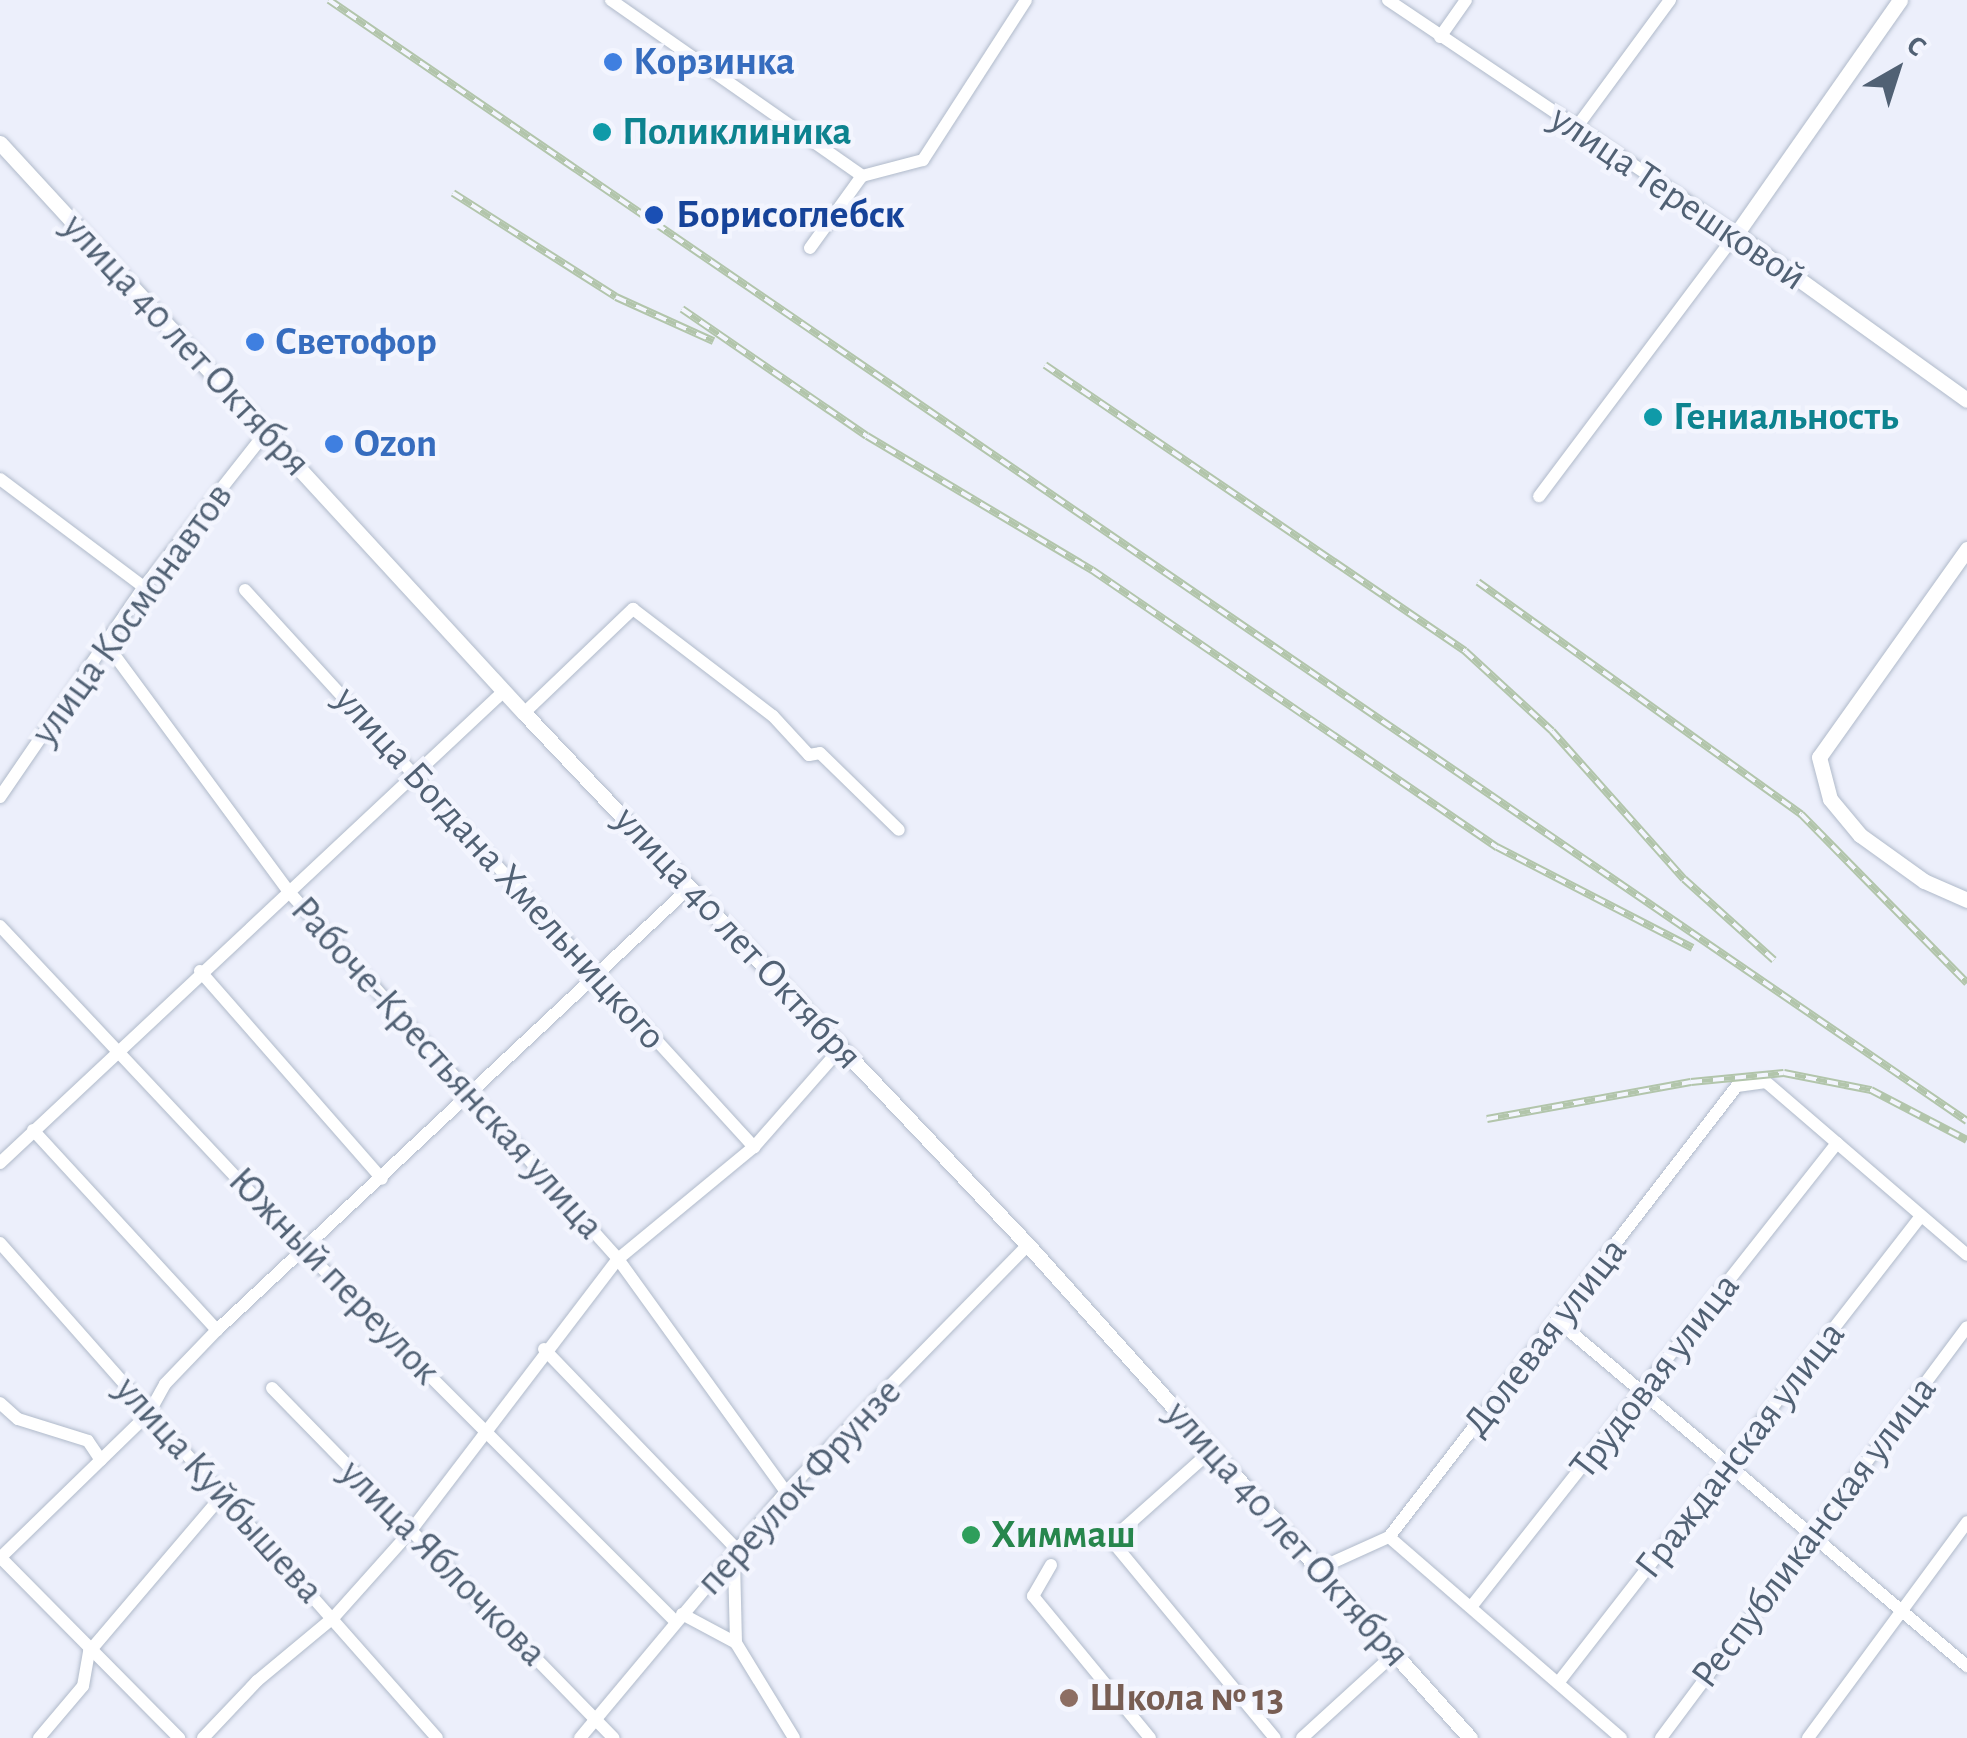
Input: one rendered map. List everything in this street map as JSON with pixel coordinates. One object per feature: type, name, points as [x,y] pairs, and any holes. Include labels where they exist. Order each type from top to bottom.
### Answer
[{"type":"street","points":[[610,0],[862,176]]},
{"type":"street","points":[[810,248],[862,176],[924,160],[1026,0]]},
{"type":"street","name":"улица Терешковой","points":[[1388,0],[1736,234],[1967,400]]},
{"type":"street","points":[[1440,37],[1466,0]]},
{"type":"street","points":[[1576,128],[1670,0]]},
{"type":"street","points":[[1538,496],[1736,234],[1900,0]]},
{"type":"street","name":"улица 40 лет Октября","points":[[0,143],[504,692],[1028,1245],[1470,1738]]},
{"type":"street","name":"улица Космонавтов","points":[[0,797],[144,588],[266,432]]},
{"type":"street","points":[[0,479],[144,588]]},
{"type":"street","points":[[1967,549],[1819,758],[1830,798],[1860,834],[1924,881],[1967,900]]},
{"type":"street","name":"улица Богдана Хмельницкого","points":[[245,590],[418,772],[754,1147]]},
{"type":"street","points":[[524,713],[634,608],[773,716],[809,755],[820,753],[899,830]]},
{"type":"street","name":"Рабоче-Крестьянская улица","points":[[107,645],[289,892],[618,1258],[786,1492]]},
{"type":"street","points":[[0,1163],[200,971],[504,692]]},
{"type":"street","points":[[179,1738],[89,1652],[0,1558],[149,1412],[165,1384],[217,1330],[472,1096],[595,973],[690,887]]},
{"type":"street","name":"Южный переулок","points":[[0,926],[303,1250],[678,1617],[736,1643]]},
{"type":"street","points":[[200,971],[382,1179]]},
{"type":"street","points":[[203,1738],[257,1681],[334,1617],[409,1533],[544,1349],[618,1258],[754,1147],[842,1047]]},
{"type":"street","name":"Долевая улица","points":[[1318,1569],[1389,1538],[1737,1086],[1751,1081],[1766,1082],[1837,1143]]},
{"type":"street","points":[[33,1130],[217,1330]]},
{"type":"street","points":[[1837,1143],[1967,1255]]},
{"type":"street","name":"Трудовая улица","points":[[1471,1608],[1837,1143]]},
{"type":"street","name":"Гражданская улица","points":[[1558,1684],[1922,1216]]},
{"type":"street","name":"улица Куйбышева","points":[[0,1243],[437,1738]]},
{"type":"street","name":"переулок Фрунзе","points":[[580,1738],[678,1617],[737,1557],[786,1492],[1028,1245]]},
{"type":"street","points":[[1559,1322],[1967,1666]]},
{"type":"street","name":"Республиканская улица","points":[[1660,1738],[1967,1327]]},
{"type":"street","points":[[544,1349],[737,1557],[736,1643],[794,1738]]},
{"type":"street","name":"улица Яблочкова","points":[[272,1388],[409,1533],[598,1718],[613,1738]]},
{"type":"street","points":[[0,1403],[18,1419],[88,1441],[100,1460]]},
{"type":"street","points":[[1212,1450],[1112,1540],[1275,1738]]},
{"type":"street","points":[[39,1738],[83,1686],[89,1652],[222,1496]]},
{"type":"street","points":[[1812,1737],[1967,1522]]},
{"type":"street","points":[[1389,1538],[1621,1738]]},
{"type":"street","points":[[1051,1564],[1033,1596],[1150,1738]]},
{"type":"street","points":[[1302,1738],[1394,1654]]},
{"type":"railway","points":[[329,0],[1967,1121]]},
{"type":"railway","points":[[453,193],[616,297],[713,341]]},
{"type":"railway","points":[[682,309],[867,436],[1092,570],[1497,847],[1693,948]]},
{"type":"railway","points":[[1045,365],[1465,651],[1552,731],[1684,879],[1774,960]]},
{"type":"railway","points":[[1478,582],[1801,814],[1967,983]]},
{"type":"railway","points":[[1487,1119],[1691,1082],[1784,1073],[1871,1090],[1967,1140]]},
{"type":"place","name":"Корзинка","points":[[613,62]]},
{"type":"place","name":"Поликлиника","points":[[602,132]]},
{"type":"place","name":"Борисоглебск","points":[[654,215]]},
{"type":"place","name":"Светофор","points":[[255,342]]},
{"type":"place","name":"Гениальность","points":[[1653,417]]},
{"type":"place","name":"Ozon","points":[[334,444]]},
{"type":"place","name":"Химмаш","points":[[971,1535]]},
{"type":"place","name":"Школа № 13","points":[[1069,1698]]}]
